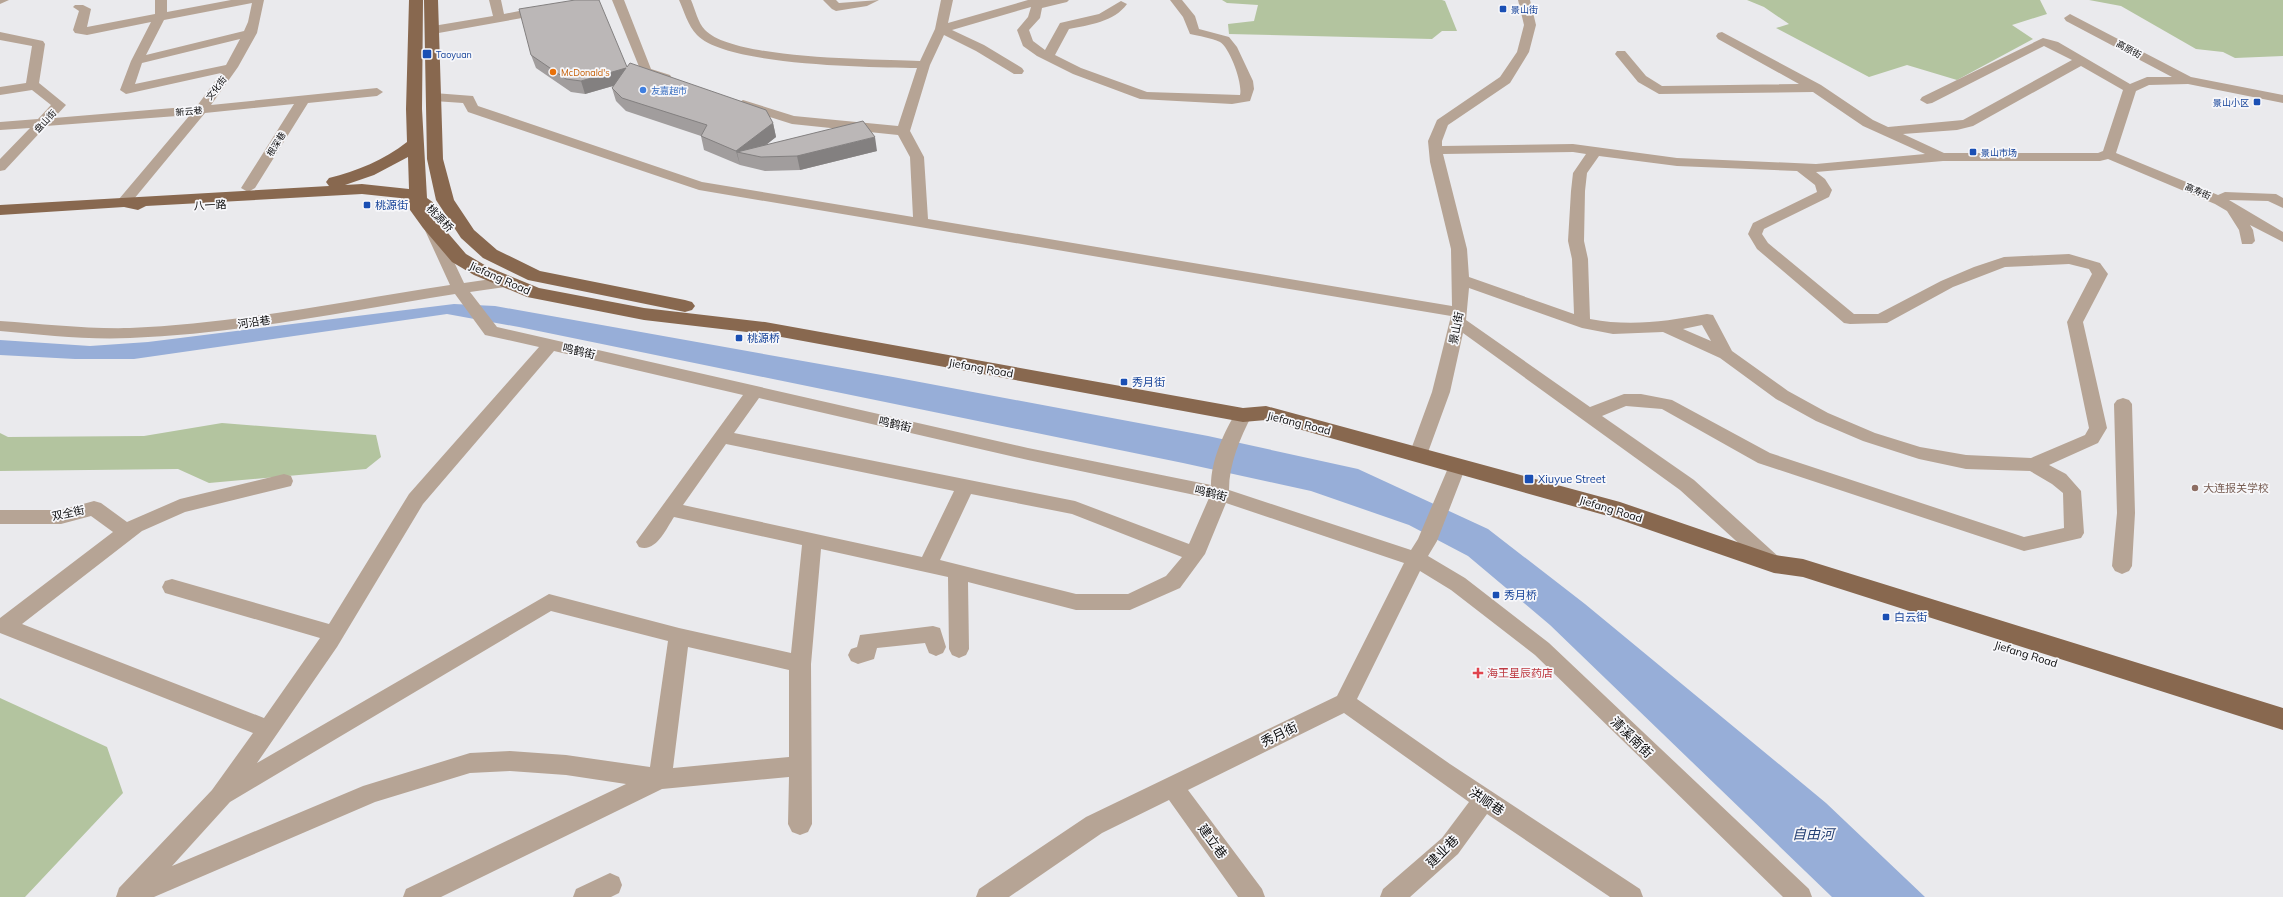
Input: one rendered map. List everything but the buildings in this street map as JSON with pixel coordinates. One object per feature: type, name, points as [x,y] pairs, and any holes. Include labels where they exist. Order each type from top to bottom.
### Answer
[{"type":"main road","points":[[416,0],[414,109],[417,142],[418,185],[424,217]]},
{"type":"main road","name":"Jiefang Road","points":[[431,0],[434,97],[433,135],[435,159],[445,200],[467,234],[490,254],[535,276],[733,315],[764,328]]},
{"type":"main road","points":[[325,190],[373,171],[403,154],[417,142]]},
{"type":"main road","points":[[124,202],[166,194],[248,188],[325,190],[401,189],[418,185],[431,173],[435,159]]},
{"type":"main road","points":[[418,185],[433,191],[445,200]]},
{"type":"main road","name":"桃源桥","points":[[124,202],[362,189],[404,193],[424,202],[441,216],[471,249],[489,263],[518,277],[563,290],[764,328]]},
{"type":"main road","name":"八一路","points":[[0,210],[124,202],[155,208],[325,190],[396,202],[424,217]]},
{"type":"main road","name":"Jiefang Road","points":[[424,217],[459,258],[505,282],[534,293],[644,314],[764,328],[1239,424],[1266,413],[1620,511],[1774,564],[1804,568],[2283,719]]},
{"type":"main road","name":"Jiefang Road","points":[[1774,564],[1790,578],[1803,584],[2283,735]]},
{"type":"street","points":[[160,0],[161,15],[137,61],[126,90],[232,66]]},
{"type":"street","points":[[79,7],[85,10],[79,30],[87,31],[161,15],[249,0]]},
{"type":"street","name":"文化街","points":[[124,202],[199,110],[232,66],[252,33],[258,0]]},
{"type":"street","points":[[496,0],[499,18]]},
{"type":"street","points":[[618,0],[646,71],[675,81]]},
{"type":"street","points":[[685,0],[701,33],[731,49],[801,59],[924,65]]},
{"type":"street","points":[[829,0],[836,7],[867,3],[873,0]]},
{"type":"street","points":[[921,223],[917,157],[904,131],[924,65],[940,30],[947,0]]},
{"type":"street","points":[[940,30],[1041,0]]},
{"type":"street","points":[[1063,0],[1037,6],[1034,18],[1023,30],[1027,43],[1048,56],[1077,71],[1145,96],[1232,100],[1245,98],[1248,89],[1247,81],[1233,50],[1225,40],[1194,31],[1188,16],[1176,0]]},
{"type":"street","name":"景山街","points":[[1418,455],[1441,392],[1459,317],[1462,280],[1460,249],[1435,141],[1442,123],[1476,102],[1505,80],[1523,52],[1530,25],[1524,0]]},
{"type":"street","points":[[1048,56],[1064,26],[1100,17],[1117,10],[1121,4]]},
{"type":"street","points":[[433,30],[556,8]]},
{"type":"street","name":"高原街","points":[[2070,18],[2188,80]]},
{"type":"street","points":[[940,30],[980,48],[1018,71]]},
{"type":"street","points":[[137,61],[252,33]]},
{"type":"street","points":[[0,36],[39,44],[32,84],[35,86],[0,91]]},
{"type":"street","points":[[1722,36],[1816,88],[1868,123],[1943,157]]},
{"type":"street","points":[[1927,100],[2038,43],[2054,45],[2080,62],[2130,89]]},
{"type":"street","points":[[1621,54],[1642,79],[1659,90],[1816,88]]},
{"type":"street","points":[[1884,131],[1957,126],[1968,123],[2072,64],[2080,62]]},
{"type":"street","points":[[1436,150],[1573,148],[1677,162],[1816,168],[1943,157],[2100,157],[2108,154],[2130,89],[2147,81],[2188,80],[2283,99]]},
{"type":"street","name":"盘山街","points":[[0,167],[59,105],[35,86]]},
{"type":"street","name":"新云巷","points":[[0,126],[44,121],[199,110],[377,92]]},
{"type":"street","points":[[434,97],[468,99],[473,109],[699,186],[921,223],[1459,317],[1588,416],[1687,486],[1774,564]]},
{"type":"street","name":"根深巷","points":[[248,188],[304,99]]},
{"type":"street","points":[[734,101],[792,120],[904,131]]},
{"type":"street","points":[[1582,322],[1580,259],[1576,240],[1578,191],[1580,173],[1595,151]]},
{"type":"street","name":"高寿街","points":[[2108,154],[2226,204],[2283,238]]},
{"type":"street","points":[[1800,167],[1820,182],[1825,190],[1824,194],[1758,226],[1755,234],[1762,246],[1850,320],[1881,319],[1947,284],[1979,270],[2004,262],[2069,259],[2095,266],[2100,274],[2075,322],[2098,428],[2092,439],[2033,465]]},
{"type":"street","points":[[2247,241],[2246,230],[2226,204],[2225,196],[2271,197],[2283,204]]},
{"type":"street","name":"鸣鹤街","points":[[424,217],[462,292],[485,325],[491,331],[1028,454],[1220,485],[1421,550],[1458,584]]},
{"type":"street","points":[[1462,280],[1582,322],[1613,329],[1651,329],[1708,319],[1726,354]]},
{"type":"street","name":"河沿巷","points":[[0,326],[68,332],[147,333],[245,324],[462,292],[505,282]]},
{"type":"street","points":[[1588,416],[1624,400],[1641,400],[1666,404],[1764,458],[2024,544],[2074,533],[2072,491],[2059,479],[2033,465],[1966,462],[1919,454],[1869,437],[1822,417],[1782,395],[1726,354],[1664,327]]},
{"type":"street","points":[[128,897],[220,797],[334,634],[416,499],[550,345]]},
{"type":"street","points":[[646,542],[720,437],[754,392]]},
{"type":"street","points":[[2122,566],[2126,513],[2123,404]]},
{"type":"street","points":[[670,509],[928,565],[1076,602],[1130,602],[1173,582],[1195,554],[1220,485],[1239,424]]},
{"type":"street","points":[[720,437],[1075,508],[1195,554]]},
{"type":"street","points":[[1345,702],[1421,550],[1444,500],[1457,466]]},
{"type":"street","points":[[268,729],[5,626],[135,526],[180,506],[284,481]]},
{"type":"street","points":[[928,565],[966,486]]},
{"type":"street","name":"双全街","points":[[0,517],[39,519],[61,517],[94,508],[127,532]]},
{"type":"street","points":[[800,824],[800,664],[812,541]]},
{"type":"street","points":[[958,572],[959,649]]},
{"type":"street","name":"清溪南街","points":[[1458,584],[1542,649],[1800,897]]},
{"type":"street","points":[[172,587],[334,634]]},
{"type":"street","points":[[220,797],[549,602],[596,606],[679,636],[800,664]]},
{"type":"street","points":[[858,655],[867,653],[867,641],[933,634],[936,647]]},
{"type":"street","points":[[660,779],[679,636]]},
{"type":"street","name":"秀月街","points":[[988,897],[1094,825],[1345,702]]},
{"type":"street","name":"洪顺巷","points":[[1345,702],[1485,800],[1631,897]]},
{"type":"street","points":[[128,897],[371,793],[470,763],[510,761],[566,765],[660,779],[801,766]]},
{"type":"street","points":[[415,897],[660,779]]},
{"type":"street","name":"建立巷","points":[[1172,786],[1254,897]]},
{"type":"street","name":"建业巷","points":[[1392,897],[1450,846],[1485,800]]},
{"type":"street","points":[[585,897],[610,885]]},
{"type":"green space","points":[[1222,0],[1442,0],[1445,1],[1457,31],[1442,31],[1432,39],[1229,34],[1228,24],[1254,21],[1258,5],[1227,3]]},
{"type":"green space","points":[[1747,0],[2040,0],[2047,14],[2012,25],[2033,39],[1957,80],[1907,65],[1869,77],[1776,28],[1789,24],[1764,7]]},
{"type":"green space","points":[[2089,0],[2283,0],[2283,56],[2235,58],[2223,52],[2196,49],[2121,6]]},
{"type":"green space","points":[[222,423],[376,435],[381,457],[366,469],[209,483],[178,469],[0,471],[0,433],[8,437],[144,436]]},
{"type":"green space","points":[[0,698],[107,747],[123,793],[25,897],[0,897]]},
{"type":"water","name":"自由河","points":[[454,304],[495,306],[893,377],[1208,436],[1358,469],[1488,529],[1585,604],[1826,803],[1925,897],[1832,897],[1550,625],[1468,556],[1409,525],[1311,491],[1183,463],[519,327],[447,314],[134,359],[75,359],[0,355],[0,340],[90,346],[148,342]]},
{"type":"place","name":"景山街","points":[[1503,9]]},
{"type":"place","name":"Taoyuan","points":[[427,54]]},
{"type":"place","name":"McDonald's","points":[[553,72]]},
{"type":"place","name":"友嘉超市","points":[[643,90]]},
{"type":"place","name":"景山小区","points":[[2257,102]]},
{"type":"place","name":"景山市场","points":[[1973,152]]},
{"type":"place","name":"桃源街","points":[[367,205]]},
{"type":"place","name":"桃源桥","points":[[739,338]]},
{"type":"place","name":"秀月街","points":[[1124,382]]},
{"type":"place","name":"Xiuyue Street","points":[[1529,479]]},
{"type":"place","name":"大连报关学校","points":[[2195,488]]},
{"type":"place","name":"秀月桥","points":[[1496,595]]},
{"type":"place","name":"白云街","points":[[1886,617]]},
{"type":"place","name":"海王星辰药店","points":[[1478,673]]}]
